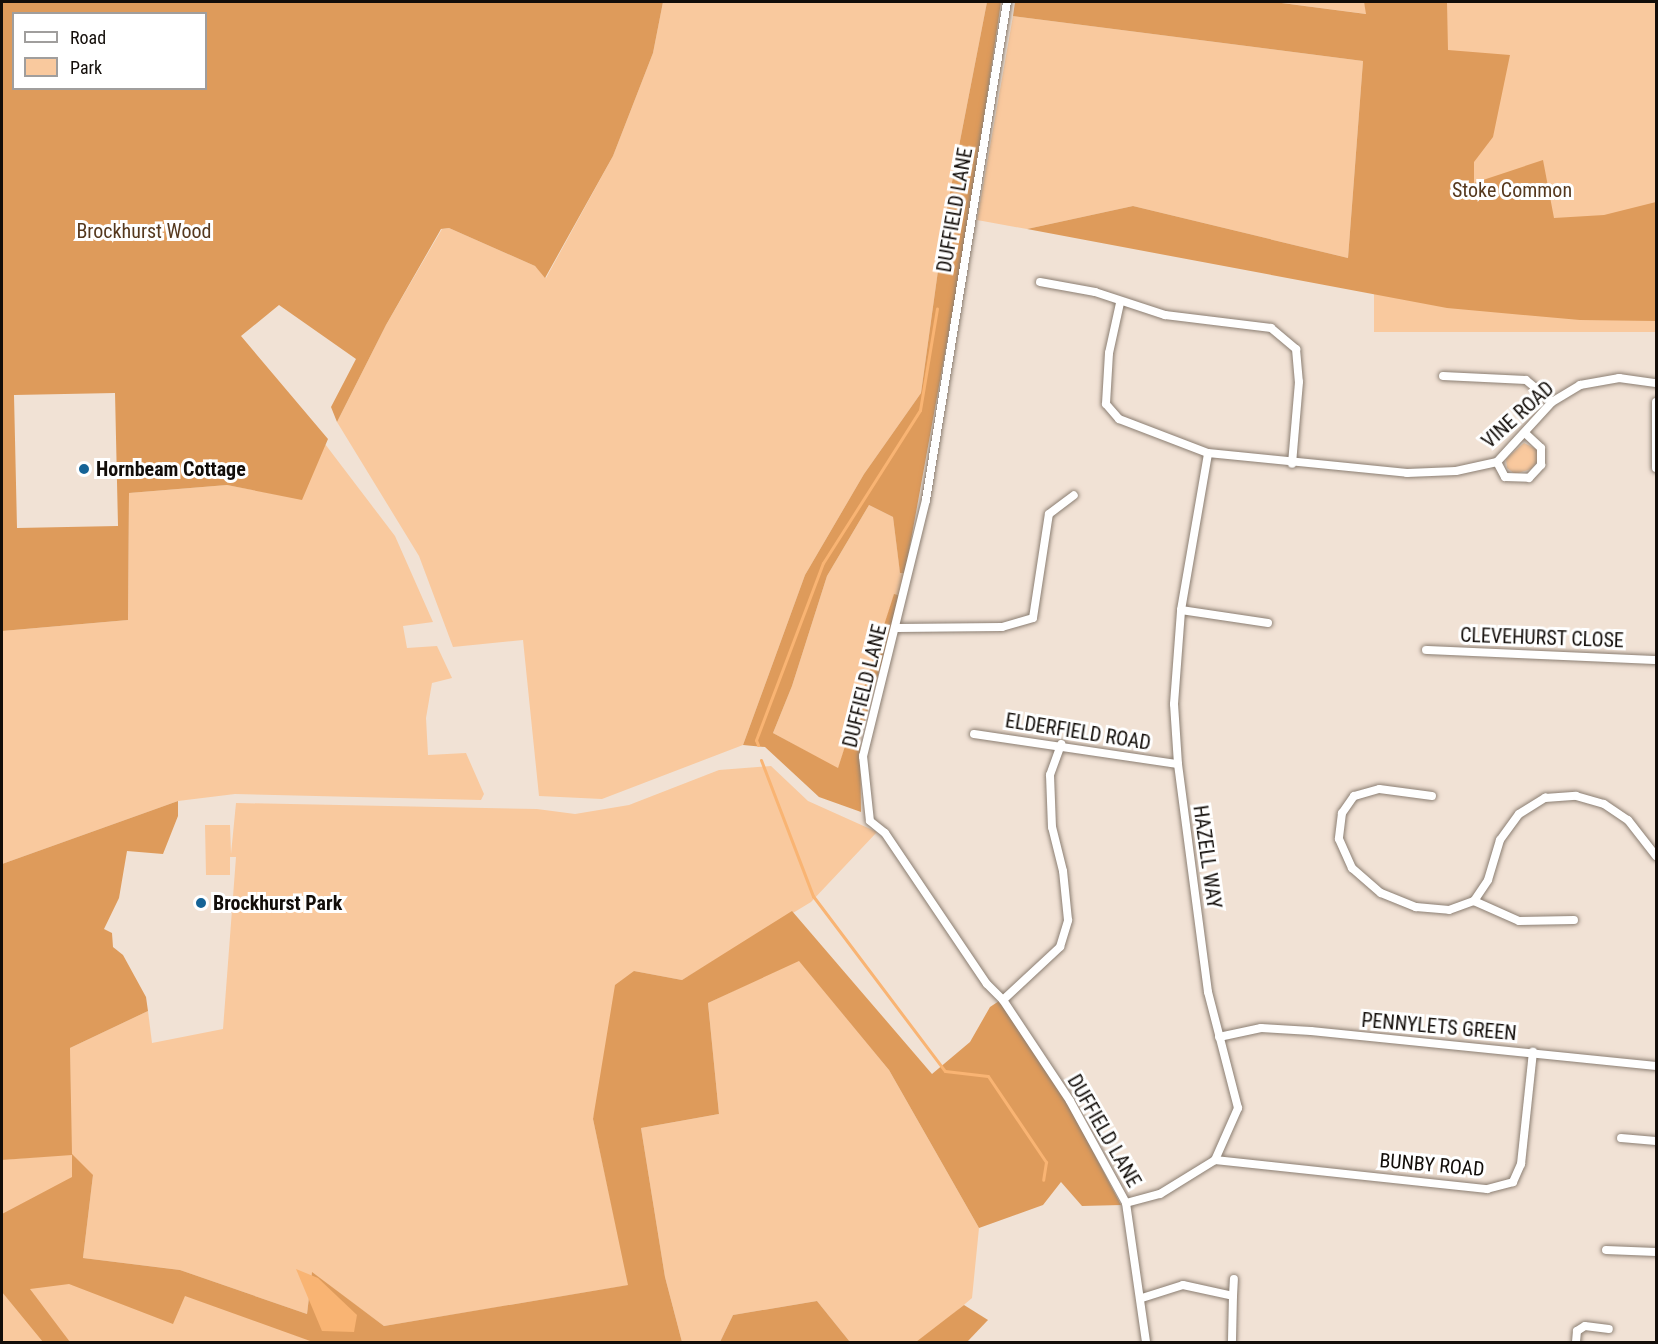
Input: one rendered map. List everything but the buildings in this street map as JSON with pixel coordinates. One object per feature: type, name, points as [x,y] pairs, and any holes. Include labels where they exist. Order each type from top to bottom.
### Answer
[{"type":"street","name":"DUFFIELD LANE","points":[[1007,2],[926,500],[897,628],[863,756],[870,821],[885,834],[987,984],[1003,1000],[1070,1101],[1126,1203],[1142,1298],[1146,1342]]},
{"type":"street","points":[[1040,282],[1095,292],[1120,303],[1165,315],[1271,328],[1296,349],[1299,382],[1292,464]]},
{"type":"street","name":"VINE ROAD","points":[[1120,303],[1109,353],[1106,404],[1119,419],[1208,453],[1292,464],[1407,473],[1456,471],[1497,462],[1526,434],[1552,402],[1580,385],[1619,378],[1656,383]]},
{"type":"street","points":[[1443,375],[1526,380],[1552,402]]},
{"type":"street","points":[[1656,402],[1656,468]]},
{"type":"street","points":[[1497,462],[1505,477],[1529,478],[1541,465],[1541,448],[1526,434]]},
{"type":"street","name":"HAZELL WAY","points":[[1208,453],[1180,610],[1174,704],[1178,764],[1208,993],[1238,1108],[1215,1160]]},
{"type":"street","points":[[897,628],[1002,627],[1033,618],[1049,514],[1074,495]]},
{"type":"street","points":[[1180,610],[1268,623]]},
{"type":"street","name":"CLEVEHURST CLOSE","points":[[1426,650],[1656,660]]},
{"type":"street","name":"ELDERFIELD ROAD","points":[[974,734],[1061,744],[1178,764]]},
{"type":"street","points":[[1003,1000],[1060,948],[1068,920],[1063,871],[1052,827],[1050,775],[1061,744]]},
{"type":"street","points":[[1432,796],[1379,789],[1354,796],[1342,813],[1339,839],[1352,868],[1382,893],[1416,907],[1449,910],[1474,902],[1488,880],[1500,840],[1519,814],[1545,798],[1576,796],[1604,804],[1628,820],[1656,856]]},
{"type":"street","points":[[1474,902],[1520,921],[1574,920]]},
{"type":"street","name":"PENNYLETS GREEN","points":[[1219,1037],[1261,1028],[1533,1052],[1656,1066]]},
{"type":"street","name":"BUNBY ROAD","points":[[1215,1160],[1487,1189],[1513,1182],[1521,1164],[1533,1052]]},
{"type":"street","points":[[1620,1138],[1656,1141]]},
{"type":"street","points":[[1126,1203],[1160,1194],[1215,1160]]},
{"type":"street","points":[[1606,1250],[1656,1252]]},
{"type":"street","points":[[1232,1341],[1234,1279]]},
{"type":"street","points":[[1142,1298],[1183,1285],[1233,1296]]},
{"type":"street","points":[[1576,1342],[1577,1331],[1585,1326],[1609,1329]]},
{"type":"green space","name":"Brockhurst Wood","points":[[2,2],[663,2],[653,53],[613,156],[545,278],[535,266],[449,228],[441,229],[386,325],[337,422],[331,407],[356,359],[279,305],[241,336],[328,439],[302,500],[227,485],[129,493],[128,620],[2,631]],"holes":[[[115,393],[118,526],[17,528],[14,395]]]},
{"type":"green space","points":[[663,2],[987,2],[946,213],[921,393],[864,474],[805,575],[743,745],[602,799],[539,796],[523,640],[453,647],[419,556],[337,422],[386,325],[442,229],[449,228],[535,266],[546,278],[613,156],[653,53]]},
{"type":"green space","points":[[987,2],[1001,2],[967,232],[905,573],[900,573],[893,517],[869,505],[827,576],[792,686],[773,733],[838,768],[894,594],[901,596],[860,738],[861,812],[819,797],[765,747],[743,745],[805,575],[864,474],[921,393],[946,213]]},
{"type":"green space","points":[[1015,2],[1274,2],[1366,14],[1364,2],[1447,2],[1448,50],[1510,55],[1493,137],[1474,162],[1474,183],[1543,160],[1554,218],[1604,215],[1656,202],[1656,321],[1580,320],[1447,308],[1027,229],[1133,206],[1348,258],[1363,61],[1013,16]]},
{"type":"green space","points":[[1274,2],[1364,2],[1367,14]]},
{"type":"green space","name":"Stoke Common","points":[[1374,2],[1656,2],[1656,332],[1374,332]]},
{"type":"green space","points":[[1013,16],[1363,61],[1348,258],[1133,206],[1027,229],[977,220]]},
{"type":"green space","points":[[1524,443],[1538,450],[1537,462],[1531,469],[1515,474],[1507,468],[1506,459]]},
{"type":"green space","points":[[325,444],[395,536],[433,622],[403,626],[407,648],[437,646],[452,678],[432,683],[426,718],[428,755],[466,753],[484,794],[481,800],[235,794],[178,801],[2,864],[2,631],[128,620],[129,493],[227,485],[301,499]]},
{"type":"green space","points":[[869,505],[893,517],[900,572],[905,573],[901,596],[894,595],[838,769],[773,733],[792,686],[827,576]]},
{"type":"green space","points":[[771,766],[808,801],[877,832],[811,902],[682,980],[634,971],[593,1119],[629,1285],[384,1326],[312,1273],[307,1314],[180,1270],[83,1258],[93,1175],[79,1208],[67,1273],[172,1286],[323,1342],[2,1342],[2,1160],[71,1154],[70,1048],[148,1011],[152,1043],[223,1029],[236,857],[230,857],[230,875],[206,875],[205,825],[230,825],[231,854],[236,803],[537,809],[575,814],[629,805],[719,770]]},
{"type":"green space","points":[[178,801],[178,816],[163,854],[127,851],[119,898],[104,929],[112,933],[113,947],[123,955],[146,997],[148,1011],[70,1048],[72,1154],[93,1175],[83,1258],[180,1270],[307,1314],[312,1272],[384,1326],[628,1285],[593,1119],[615,985],[634,971],[682,980],[792,911],[932,1074],[970,1042],[990,1007],[999,1001],[1067,1102],[1121,1205],[1082,1206],[1061,1182],[1043,1205],[979,1228],[889,1070],[799,961],[708,1003],[719,1114],[641,1128],[665,1277],[682,1342],[313,1342],[185,1296],[173,1324],[69,1284],[30,1289],[70,1342],[43,1342],[2,1292],[2,1214],[72,1177],[72,1155],[2,1160],[2,864]]},
{"type":"green space","points":[[799,960],[889,1070],[979,1228],[972,1298],[920,1342],[850,1342],[817,1301],[733,1315],[720,1342],[682,1342],[665,1277],[641,1128],[719,1114],[708,1003]]},
{"type":"green space","points":[[817,1301],[850,1342],[720,1342],[733,1315]]},
{"type":"green space","points":[[964,1305],[988,1320],[967,1342],[916,1342]]},
{"type":"shaded area","points":[[296,1269],[318,1278],[357,1315],[354,1332],[322,1331]]},
{"type":"waterway","points":[[758,745],[756,740],[823,563],[920,410],[937,308]]},
{"type":"waterway","points":[[761,760],[813,896],[945,1071],[988,1076],[1046,1162],[1043,1180]]},
{"type":"place","name":"Hornbeam Cottage","points":[[84,469]]},
{"type":"place","name":"Brockhurst Park","points":[[201,903]]}]
